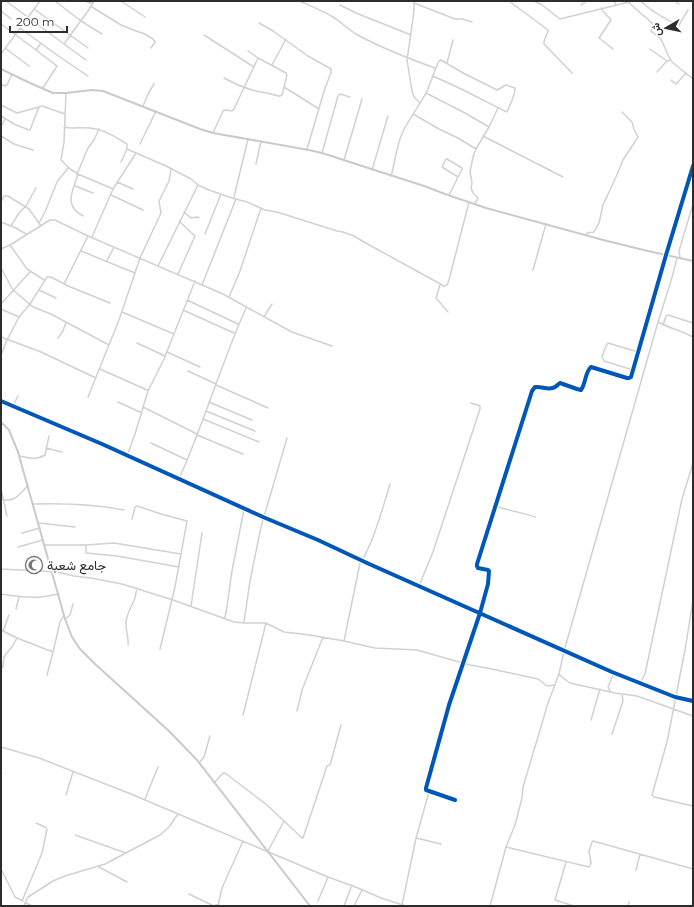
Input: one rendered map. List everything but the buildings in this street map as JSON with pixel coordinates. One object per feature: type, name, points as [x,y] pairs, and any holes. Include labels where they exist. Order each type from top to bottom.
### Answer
[{"type":"street","points":[[6,1],[86,60]]},
{"type":"street","points":[[1,54],[40,1]]},
{"type":"street","points":[[54,1],[102,34]]},
{"type":"street","points":[[85,1],[95,1]]},
{"type":"street","points":[[121,1],[145,17]]},
{"type":"street","points":[[300,1],[335,18],[356,34],[392,52],[436,68]]},
{"type":"street","points":[[509,1],[548,30],[544,44],[572,73]]},
{"type":"street","points":[[534,1],[542,5],[560,19],[630,2],[652,23],[653,25],[651,31],[661,39],[671,60],[693,79]]},
{"type":"street","points":[[581,4],[587,1]]},
{"type":"street","points":[[614,1],[616,5]]},
{"type":"street","points":[[641,1],[646,6],[677,25],[679,25],[688,10]]},
{"type":"street","points":[[675,1],[679,4]]},
{"type":"street","points":[[64,44],[82,21],[93,2]]},
{"type":"street","points":[[420,103],[414,97],[412,91],[407,57],[414,2],[455,19],[472,22]]},
{"type":"street","points":[[340,5],[411,35]]},
{"type":"street","points":[[91,6],[121,25],[145,34],[153,39],[154,42],[151,48]]},
{"type":"street","points":[[601,8],[611,20],[599,38],[613,49]]},
{"type":"street","points":[[34,9],[88,48]]},
{"type":"street","points":[[1,11],[11,19]]},
{"type":"street","points":[[259,23],[286,39],[308,56],[331,69],[307,150]]},
{"type":"street","points":[[1,24],[57,66],[43,89]]},
{"type":"street","points":[[20,28],[88,76]]},
{"type":"street","points":[[204,35],[254,67]]},
{"type":"street","points":[[272,65],[286,39]]},
{"type":"street","points":[[447,63],[453,40]]},
{"type":"street","points":[[36,50],[41,44]]},
{"type":"street","points":[[5,48],[29,66]]},
{"type":"street","points":[[650,48],[667,61]]},
{"type":"street","points":[[224,78],[251,90],[280,96],[282,95],[287,75],[286,73],[248,51]]},
{"type":"street","points":[[213,133],[223,111],[232,111],[234,109],[258,58]]},
{"type":"street","points":[[392,176],[398,146],[405,127],[426,93],[432,76],[440,60],[497,90],[506,85],[515,88],[515,91],[507,112],[460,88],[432,76]]},
{"type":"street","points":[[657,72],[667,61],[671,60]]},
{"type":"street","points":[[1,69],[53,93],[92,90],[103,91],[213,133],[322,153],[475,204],[586,235],[693,261]]},
{"type":"street","points":[[671,80],[676,84],[686,73]]},
{"type":"street","points":[[1,84],[5,86],[12,74]]},
{"type":"street","points":[[143,106],[154,84]]},
{"type":"street","points":[[284,87],[319,109]]},
{"type":"street","points":[[66,93],[64,142],[61,160],[68,168],[78,174],[113,189]]},
{"type":"street","points":[[426,93],[489,127]]},
{"type":"street","points":[[322,153],[338,96],[340,94],[350,97]]},
{"type":"street","points":[[344,160],[362,99]]},
{"type":"street","points":[[1,105],[17,114],[42,106],[65,114]]},
{"type":"street","points":[[1,116],[26,130],[30,130],[39,107]]},
{"type":"street","points":[[475,204],[478,198],[473,193],[470,172],[473,157],[498,108]]},
{"type":"street","points":[[140,144],[156,111]]},
{"type":"street","points":[[586,235],[587,233],[594,232],[597,228],[603,205],[623,160],[638,136],[632,122],[622,112]]},
{"type":"street","points":[[413,114],[476,149]]},
{"type":"street","points":[[372,170],[388,116]]},
{"type":"street","points":[[1,126],[5,119]]},
{"type":"street","points":[[64,127],[99,129],[127,144],[128,146],[121,162]]},
{"type":"street","points":[[83,216],[75,211],[72,205],[71,196],[88,148],[99,129]]},
{"type":"street","points":[[1,136],[14,144],[33,150]]},
{"type":"street","points":[[483,136],[563,177]]},
{"type":"street","points":[[233,198],[248,139]]},
{"type":"street","points":[[256,164],[261,141]]},
{"type":"street","points":[[127,149],[191,179],[198,185],[221,194],[261,208],[354,236],[444,286],[447,285],[469,202]]},
{"type":"street","points":[[92,237],[113,189],[136,153]]},
{"type":"street","points":[[449,195],[458,177],[462,168],[446,159],[442,167],[458,177]]},
{"type":"street","points":[[455,800],[426,789],[449,705],[464,664],[485,596],[490,573],[488,570],[478,568],[476,565],[496,506],[516,438],[534,387],[538,386],[553,388],[560,383],[581,390],[588,369],[591,367],[629,378],[631,376],[693,166]]},
{"type":"street","points":[[39,222],[47,208],[57,182],[68,168]]},
{"type":"street","points":[[88,396],[109,346],[140,258],[161,213],[159,205],[160,198],[169,181],[171,169]]},
{"type":"street","points":[[117,182],[133,189]]},
{"type":"street","points":[[158,266],[198,185]]},
{"type":"street","points":[[75,186],[93,192]]},
{"type":"street","points":[[11,226],[19,213],[26,206],[36,188]]},
{"type":"street","points":[[204,234],[221,194]]},
{"type":"street","points":[[111,195],[144,210]]},
{"type":"street","points":[[1,202],[4,196],[7,196],[26,206],[41,226]]},
{"type":"street","points":[[202,284],[236,199]]},
{"type":"street","points":[[490,906],[506,847],[514,828],[522,798],[523,787],[531,760],[548,703],[559,674],[564,651],[658,322],[679,258],[680,246],[693,204]]},
{"type":"street","points":[[229,297],[240,271],[261,208]]},
{"type":"street","points":[[184,212],[191,218],[199,218]]},
{"type":"street","points":[[1,249],[50,220],[55,220],[88,236],[202,284],[229,297],[292,332],[332,346]]},
{"type":"street","points":[[178,274],[195,236],[179,221]]},
{"type":"street","points":[[1,222],[27,234]]},
{"type":"street","points":[[533,270],[546,224]]},
{"type":"street","points":[[64,284],[88,236]]},
{"type":"street","points":[[10,245],[30,272],[45,280]]},
{"type":"street","points":[[107,262],[114,247]]},
{"type":"street","points":[[81,251],[135,273]]},
{"type":"street","points":[[1,268],[13,290],[33,307],[51,314],[109,346]]},
{"type":"street","points":[[1,304],[30,272]]},
{"type":"street","points":[[1,355],[19,317],[30,304],[49,276],[64,284],[110,303]]},
{"type":"street","points":[[127,456],[148,391],[167,352],[195,281]]},
{"type":"street","points":[[440,284],[436,298],[448,312]]},
{"type":"street","points":[[39,290],[56,298]]},
{"type":"street","points":[[187,300],[239,324]]},
{"type":"street","points":[[264,317],[272,304]]},
{"type":"street","points":[[179,479],[246,307]]},
{"type":"street","points":[[1,309],[19,317]]},
{"type":"street","points":[[183,310],[235,333]]},
{"type":"street","points":[[122,311],[174,334]]},
{"type":"street","points":[[663,325],[666,316],[668,315],[693,323]]},
{"type":"street","points":[[58,338],[63,331],[66,322]]},
{"type":"street","points":[[658,322],[693,337]]},
{"type":"street","points":[[1,337],[41,352],[96,378]]},
{"type":"street","points":[[137,343],[165,356]]},
{"type":"street","points":[[633,370],[604,361],[602,357],[608,343],[638,352]]},
{"type":"street","points":[[167,352],[200,367]]},
{"type":"street","points":[[100,369],[148,391]]},
{"type":"street","points":[[188,371],[268,408]]},
{"type":"street","points":[[13,406],[18,396]]},
{"type":"street","points":[[1,402],[77,433],[614,673],[675,697],[693,701]]},
{"type":"street","points":[[118,402],[142,412]]},
{"type":"street","points":[[209,402],[252,420]]},
{"type":"street","points":[[419,586],[433,552],[480,409],[480,406],[471,403]]},
{"type":"street","points":[[143,407],[197,434],[243,454]]},
{"type":"street","points":[[206,411],[256,431]]},
{"type":"street","points":[[203,419],[259,442]]},
{"type":"street","points":[[1,422],[9,430],[20,456],[65,619],[72,637],[80,649],[95,664],[162,724],[200,763],[310,906]]},
{"type":"street","points":[[20,456],[37,458],[45,455],[49,436]]},
{"type":"street","points":[[244,623],[263,517],[287,438]]},
{"type":"street","points":[[151,443],[187,460]]},
{"type":"street","points":[[46,448],[62,452]]},
{"type":"street","points":[[640,683],[645,674],[682,499],[693,463]]},
{"type":"street","points":[[344,641],[360,563],[377,527],[390,484]]},
{"type":"street","points":[[2,499],[12,500],[28,486]]},
{"type":"street","points":[[1,490],[7,516]]},
{"type":"street","points":[[33,504],[78,504],[124,510]]},
{"type":"street","points":[[132,519],[137,506],[187,521],[173,600],[160,649]]},
{"type":"street","points":[[496,506],[535,517]]},
{"type":"street","points":[[224,618],[244,508]]},
{"type":"street","points":[[39,523],[75,527]]},
{"type":"street","points":[[22,533],[40,528]]},
{"type":"street","points":[[191,606],[202,533]]},
{"type":"street","points":[[18,546],[43,540]]},
{"type":"street","points":[[45,545],[114,543],[181,554]]},
{"type":"street","points":[[86,545],[87,554],[117,556],[179,567]]},
{"type":"street","points":[[1,569],[52,571],[76,577],[91,578],[122,584],[191,606],[234,622],[266,623],[284,632],[344,641],[375,648],[417,650],[464,664],[538,679],[547,686],[555,685]]},
{"type":"street","points":[[128,645],[129,639],[126,629],[127,614],[135,597],[137,588]]},
{"type":"street","points":[[1,594],[19,597],[41,597],[58,594]]},
{"type":"street","points":[[16,609],[19,597]]},
{"type":"street","points":[[693,600],[667,742],[652,795],[654,797],[693,806]]},
{"type":"street","points":[[65,619],[70,613],[73,604]]},
{"type":"street","points":[[9,615],[2,631],[54,652]]},
{"type":"street","points":[[47,675],[54,652],[60,622],[64,615]]},
{"type":"street","points":[[243,715],[266,623]]},
{"type":"street","points":[[1,670],[4,657],[17,638]]},
{"type":"street","points":[[297,711],[302,690],[323,638]]},
{"type":"street","points":[[610,691],[609,685],[614,673]]},
{"type":"street","points":[[559,674],[570,683],[637,696],[693,716]]},
{"type":"street","points":[[591,720],[600,689]]},
{"type":"street","points":[[612,734],[623,701],[622,694]]},
{"type":"street","points":[[215,782],[223,773],[225,773],[268,805],[303,838],[330,764],[341,725]]},
{"type":"street","points":[[200,763],[204,757],[210,736]]},
{"type":"street","points":[[1,747],[39,758],[145,799],[328,877],[352,885],[381,898],[406,906]]},
{"type":"street","points":[[145,799],[158,767]]},
{"type":"street","points":[[66,795],[73,772]]},
{"type":"street","points":[[402,905],[416,838],[429,791]]},
{"type":"street","points":[[24,906],[27,899],[33,894],[58,879],[99,867],[163,833],[178,814]]},
{"type":"street","points":[[268,852],[284,821]]},
{"type":"street","points":[[22,901],[43,850],[47,829],[36,823]]},
{"type":"street","points":[[75,835],[126,853]]},
{"type":"street","points":[[416,838],[441,844]]},
{"type":"street","points":[[189,894],[214,906],[218,905],[222,888],[243,841]]},
{"type":"street","points":[[506,847],[590,867],[591,863],[589,851],[593,841],[693,869]]},
{"type":"street","points":[[636,870],[640,854]]},
{"type":"street","points":[[566,862],[555,900],[556,902],[574,906]]},
{"type":"street","points":[[99,867],[127,882]]},
{"type":"street","points":[[1,869],[15,897],[32,906]]},
{"type":"street","points":[[318,901],[328,877]]},
{"type":"street","points":[[344,906],[352,885]]},
{"type":"street","points":[[354,906],[362,890]]},
{"type":"street","points":[[692,906],[693,900]]},
{"type":"street","points":[[628,906],[629,902]]},
{"type":"cycle path","points":[[455,800],[426,790],[426,788],[449,705],[480,613],[488,584],[489,571],[478,568],[477,564],[532,391],[535,387],[550,389],[560,383],[581,390],[591,367],[627,378],[631,377],[693,166]]},
{"type":"cycle path","points":[[1,401],[102,444],[612,672],[675,697],[693,701]]},
{"type":"place","name":"جامع شعبة","points":[[34,565]]}]
